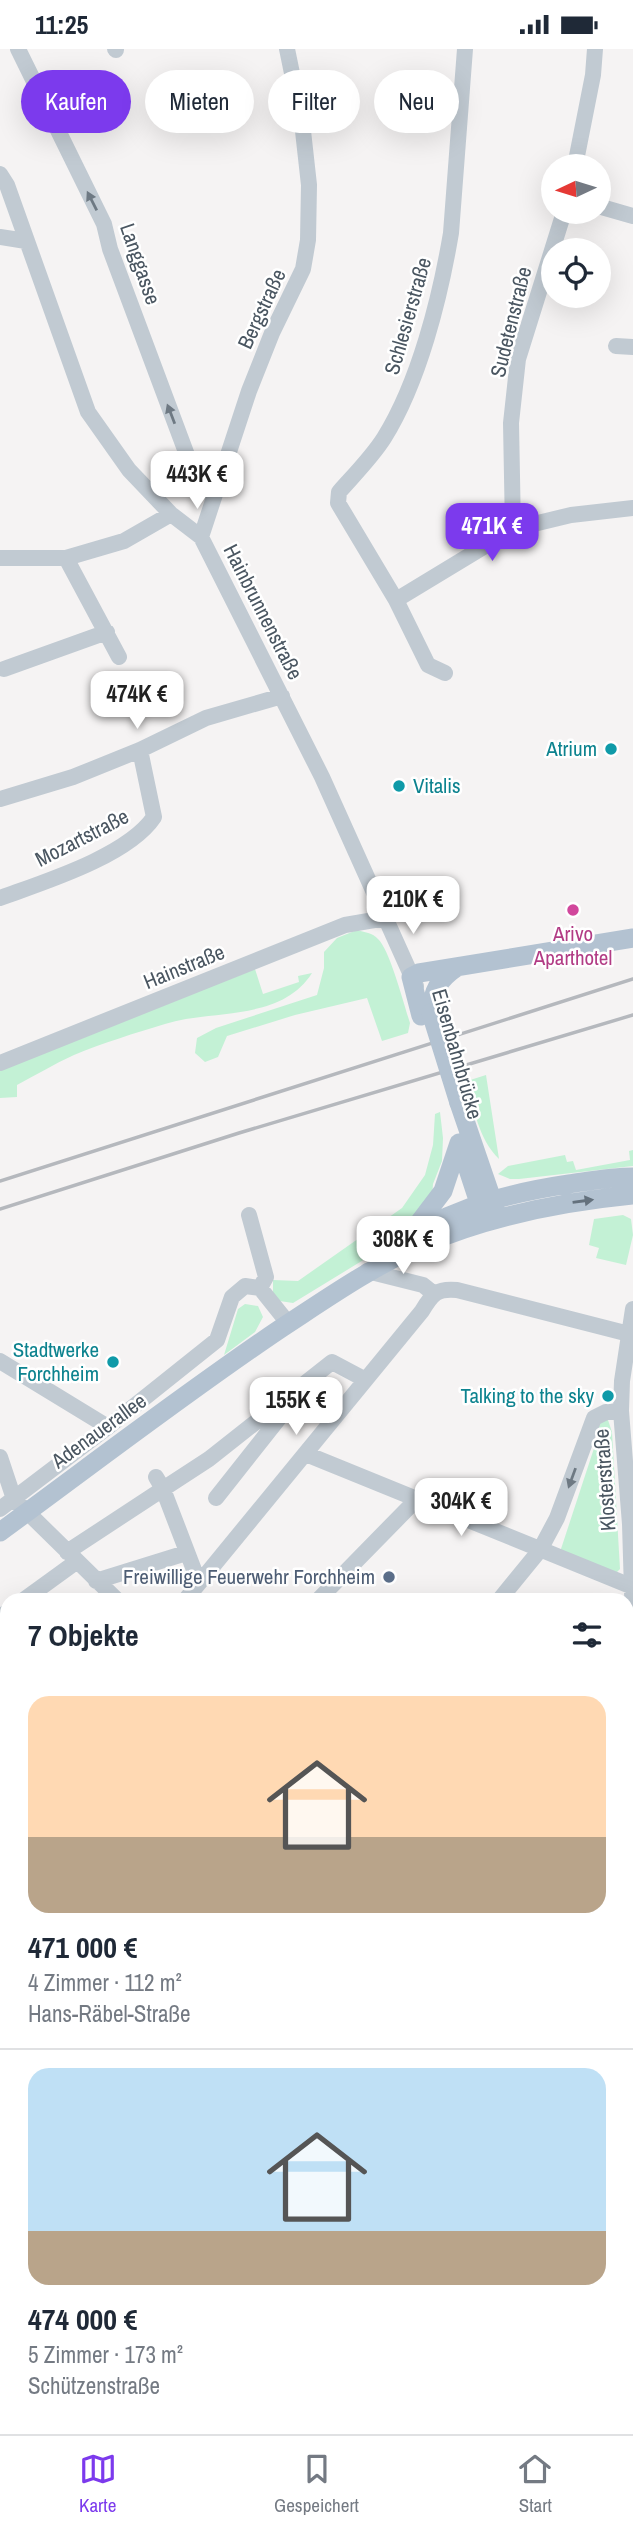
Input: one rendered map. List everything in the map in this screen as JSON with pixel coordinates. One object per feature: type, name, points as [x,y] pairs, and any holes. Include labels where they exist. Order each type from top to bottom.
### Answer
[{"type":"main road","points":[[411,977],[427,970],[633,937]]},
{"type":"main road","points":[[426,1014],[434,989],[446,974],[457,967]]},
{"type":"main road","name":"Eisenbahnbrücke","points":[[411,977],[426,1014],[454,1105],[477,1158],[486,1201]]},
{"type":"main road","name":"Eisenbahnbrücke","points":[[454,1105],[459,1143],[486,1201]]},
{"type":"main road","points":[[407,1236],[443,1191],[459,1143]]},
{"type":"main road","points":[[477,1158],[491,1174],[508,1183],[533,1189]]},
{"type":"main road","name":"Adenauerallee","points":[[224,1367],[248,1342],[407,1236],[447,1215],[486,1201],[533,1189],[614,1177],[633,1177]]},
{"type":"main road","name":"Adenauerallee","points":[[0,1532],[20,1506],[367,1272],[422,1245],[492,1220],[552,1205],[633,1195]]},
{"type":"main road","points":[[486,1201],[492,1220]]},
{"type":"street","name":"Langgasse","points":[[18,49],[104,224],[115,262],[193,471],[214,495]]},
{"type":"street","name":"Bergstraße","points":[[201,537],[249,391],[303,269],[308,240],[309,185],[302,122],[286,49]]},
{"type":"street","name":"Schlesierstraße","points":[[445,673],[428,665],[396,600],[338,503],[339,492],[384,439],[415,379],[452,233],[464,49]]},
{"type":"street","points":[[577,154],[593,75],[595,49]]},
{"type":"street","name":"Hainbrunnenstraße","points":[[0,174],[7,185],[89,412],[129,470],[171,514],[201,537],[322,777],[411,977]]},
{"type":"street","points":[[611,210],[633,216]]},
{"type":"street","name":"Sudetenstraße","points":[[513,529],[511,422],[518,359],[560,224]]},
{"type":"street","points":[[0,237],[26,241]]},
{"type":"street","points":[[396,600],[513,529],[571,515],[633,509]]},
{"type":"street","points":[[0,558],[66,558],[124,541],[171,514]]},
{"type":"street","points":[[66,558],[119,657]]},
{"type":"street","points":[[4,669],[107,632]]},
{"type":"street","points":[[0,799],[73,777],[140,750],[206,718],[282,696]]},
{"type":"street","name":"Mozartstraße","points":[[0,898],[71,871],[146,829],[154,817],[140,750]]},
{"type":"street","name":"Hainstraße","points":[[0,1063],[345,925],[386,918]]},
{"type":"street","points":[[249,1215],[266,1277],[260,1288]]},
{"type":"street","points":[[367,1272],[422,1285],[433,1293]]},
{"type":"street","points":[[0,1509],[20,1506],[108,1427],[217,1340],[232,1297],[246,1286],[260,1288],[284,1318]]},
{"type":"street","points":[[191,1593],[422,1311],[433,1293],[441,1289],[457,1290],[580,1324],[631,1334]]},
{"type":"street","name":"Klosterstraße","points":[[632,1586],[631,1534],[621,1411],[622,1381],[633,1309]]},
{"type":"street","points":[[0,1361],[108,1427]]},
{"type":"street","points":[[32,1593],[160,1483],[209,1459],[332,1361],[364,1379]]},
{"type":"street","points":[[216,1498],[314,1374]]},
{"type":"street","points":[[508,1593],[540,1550],[557,1518],[594,1418],[606,1412],[621,1411]]},
{"type":"street","points":[[306,1454],[632,1586]]},
{"type":"street","points":[[0,1457],[20,1506],[109,1593]]},
{"type":"street","points":[[160,1483],[199,1583]]},
{"type":"street","points":[[325,1593],[416,1500]]},
{"type":"street","points":[[96,1581],[186,1553]]},
{"type":"green space","points":[[357,930],[376,937],[383,945],[410,1023],[408,1033],[382,1041],[367,998],[295,1015],[227,1036],[218,1057],[205,1062],[195,1053],[197,1038],[216,1028],[317,995],[324,968],[324,952],[337,938]]},
{"type":"green space","points":[[255,969],[263,994],[299,982],[298,976],[312,973],[299,989],[283,1000],[264,1007],[165,1024],[108,1042],[67,1058],[17,1085],[17,1097],[0,1098],[0,1068]]},
{"type":"green space","points":[[486,1075],[499,1159],[481,1132],[467,1081]]},
{"type":"green space","points":[[440,1112],[442,1161],[433,1184],[432,1197],[400,1232],[365,1259],[293,1303],[273,1300],[273,1280],[298,1281],[402,1208],[425,1175],[433,1145],[435,1114]]},
{"type":"green space","points":[[633,1150],[633,1166],[519,1179],[498,1174],[508,1166],[565,1155],[567,1162],[573,1161],[576,1170],[630,1160],[629,1151]]},
{"type":"green space","points":[[623,1215],[631,1219],[633,1235],[626,1265],[596,1258],[599,1248],[589,1245],[594,1219]]},
{"type":"green space","points":[[245,1304],[258,1306],[263,1317],[255,1332],[224,1355],[238,1309]]},
{"type":"green space","points":[[607,1417],[612,1432],[620,1569],[616,1573],[560,1552],[600,1430],[597,1422]]},
{"type":"railway","points":[[0,1181],[633,979]]},
{"type":"railway","points":[[0,1209],[239,1133],[633,1015]]},
{"type":"place","name":"Atrium","points":[[611,749]]},
{"type":"place","name":"Vitalis","points":[[399,786]]},
{"type":"place","name":"Arivo Aparthotel","points":[[573,910]]},
{"type":"place","name":"Stadtwerke Forchheim","points":[[113,1362]]},
{"type":"place","name":"Talking to the sky","points":[[608,1396]]},
{"type":"place","name":"Freiwillige Feuerwehr Forchheim","points":[[389,1577]]}]
